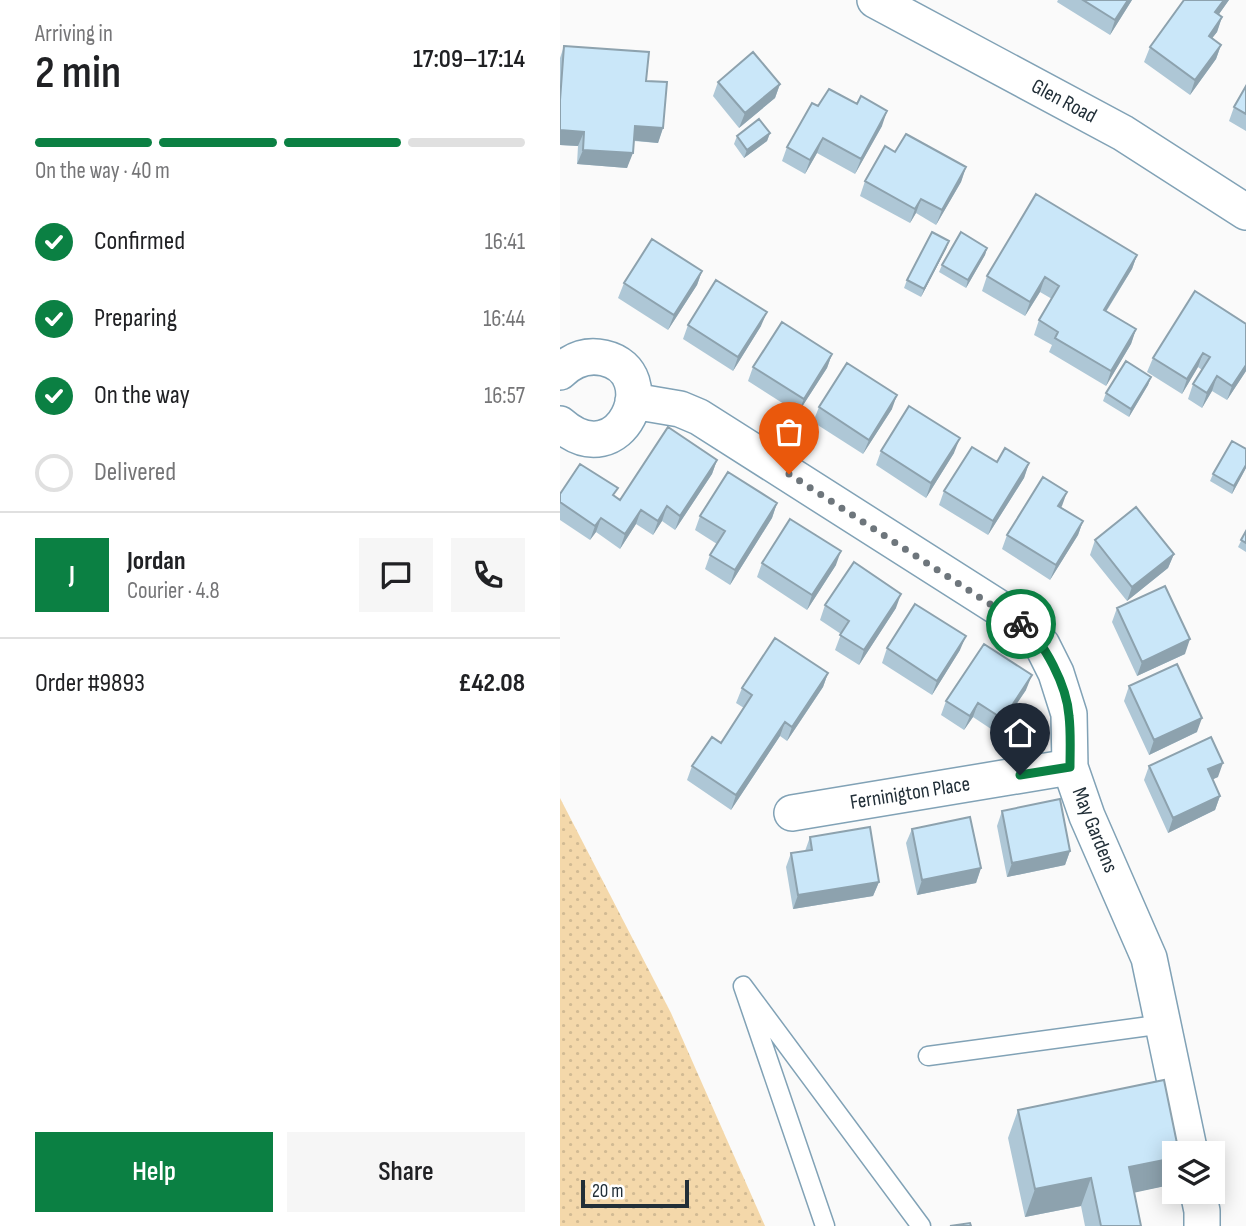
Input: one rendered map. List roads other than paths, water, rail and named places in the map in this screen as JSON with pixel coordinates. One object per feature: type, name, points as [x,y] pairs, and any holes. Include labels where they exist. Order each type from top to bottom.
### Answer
[{"type":"street","name":"Glen Road","points":[[875,0],[1122,133],[1246,212]]},
{"type":"street","points":[[560,372],[569,363],[581,358],[596,356],[609,359],[621,367],[630,379],[634,392],[629,419],[609,437],[583,439],[560,424]]},
{"type":"street","name":"May Gardens","points":[[634,401],[680,410],[699,417],[973,591],[1026,627],[1042,645],[1060,683],[1069,713],[1070,767],[1087,816],[1149,958],[1188,1141]]},
{"type":"street","name":"Ferninigton Place","points":[[792,813],[1070,767]]},
{"type":"street","points":[[1201,1204],[1202,1226]]},
{"type":"lane","points":[[825,1226],[743,986],[921,1226]]},
{"type":"lane","points":[[928,1056],[1164,1024]]}]
